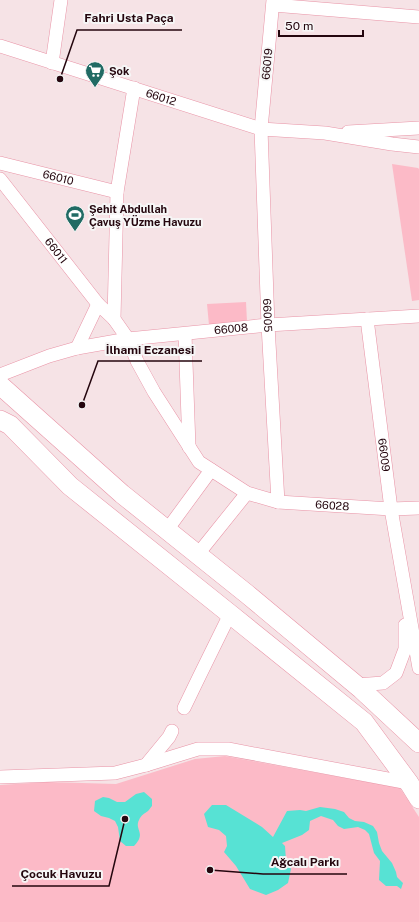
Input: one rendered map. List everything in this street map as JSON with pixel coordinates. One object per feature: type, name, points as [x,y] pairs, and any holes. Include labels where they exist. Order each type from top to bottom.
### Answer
[{"type":"main road","points":[[0,385],[122,494],[198,554],[356,685],[419,743]]},
{"type":"main road","points":[[0,420],[10,425],[70,486],[364,722],[414,791]]},
{"type":"street","points":[[52,63],[62,0]]},
{"type":"street","points":[[273,2],[419,17]]},
{"type":"street","name":"66019","points":[[261,129],[273,2]]},
{"type":"street","name":"66012","points":[[0,46],[261,129],[324,133],[419,147]]},
{"type":"street","points":[[114,319],[117,192],[134,88]]},
{"type":"street","name":"66012","points":[[324,133],[419,128]]},
{"type":"street","name":"66005","points":[[261,129],[268,326],[278,502]]},
{"type":"street","name":"66010","points":[[0,163],[117,192]]},
{"type":"street","name":"66011","points":[[0,179],[98,304],[114,319],[128,339],[137,361],[154,392],[188,447]]},
{"type":"street","points":[[77,348],[98,304]]},
{"type":"street","name":"66008","points":[[0,375],[49,356],[77,348],[128,339],[268,326],[419,316]]},
{"type":"street","name":"66009","points":[[367,319],[391,509],[419,668]]},
{"type":"street","points":[[185,334],[188,447]]},
{"type":"street","name":"66028","points":[[188,447],[199,462],[246,493],[278,502],[391,509],[419,508]]},
{"type":"street","points":[[167,530],[210,470]]},
{"type":"street","points":[[198,554],[246,493]]},
{"type":"street","name":"66009","points":[[356,685],[383,683],[396,673],[405,649],[406,591]]},
{"type":"street","points":[[184,708],[230,614]]},
{"type":"street","points":[[146,765],[169,738],[172,732]]},
{"type":"street","points":[[0,777],[115,773],[198,749],[228,749],[414,791]]},
{"type":"shaded area","points":[[392,164],[419,169],[419,300],[412,301]]},
{"type":"shaded area","points":[[246,302],[247,322],[209,325],[207,304]]},
{"type":"shaded area","points":[[225,756],[400,788],[419,817],[419,922],[0,922],[0,785],[47,782],[116,784],[195,759]]},
{"type":"water","points":[[144,792],[152,799],[152,806],[139,820],[138,826],[140,838],[138,842],[134,846],[126,846],[120,841],[118,827],[115,821],[101,816],[94,811],[95,801],[103,797],[117,802],[125,802],[136,794]]},
{"type":"water","points":[[212,805],[226,805],[262,827],[273,837],[287,811],[306,811],[320,807],[344,812],[349,818],[355,821],[364,822],[373,826],[377,832],[382,851],[392,863],[397,877],[403,883],[401,889],[397,886],[386,886],[379,880],[380,861],[374,853],[369,834],[365,830],[358,827],[344,829],[338,826],[333,820],[321,816],[310,821],[309,830],[302,835],[282,843],[285,846],[286,861],[291,869],[288,883],[278,890],[266,895],[250,889],[236,866],[224,852],[227,846],[226,836],[219,830],[208,827],[204,814]]},
{"type":"place","name":"Fahri Usta Paça","points":[[60,79]]},
{"type":"place","name":"Şok","points":[[95,88]]},
{"type":"place","name":"Şehit Abdullah Çavuş YÜzme Havuzu","points":[[75,232]]},
{"type":"place","name":"İlhami Eczanesi","points":[[82,405]]},
{"type":"place","name":"Çocuk Havuzu","points":[[125,819]]},
{"type":"place","name":"Ağcalı Parkı","points":[[210,870]]}]
